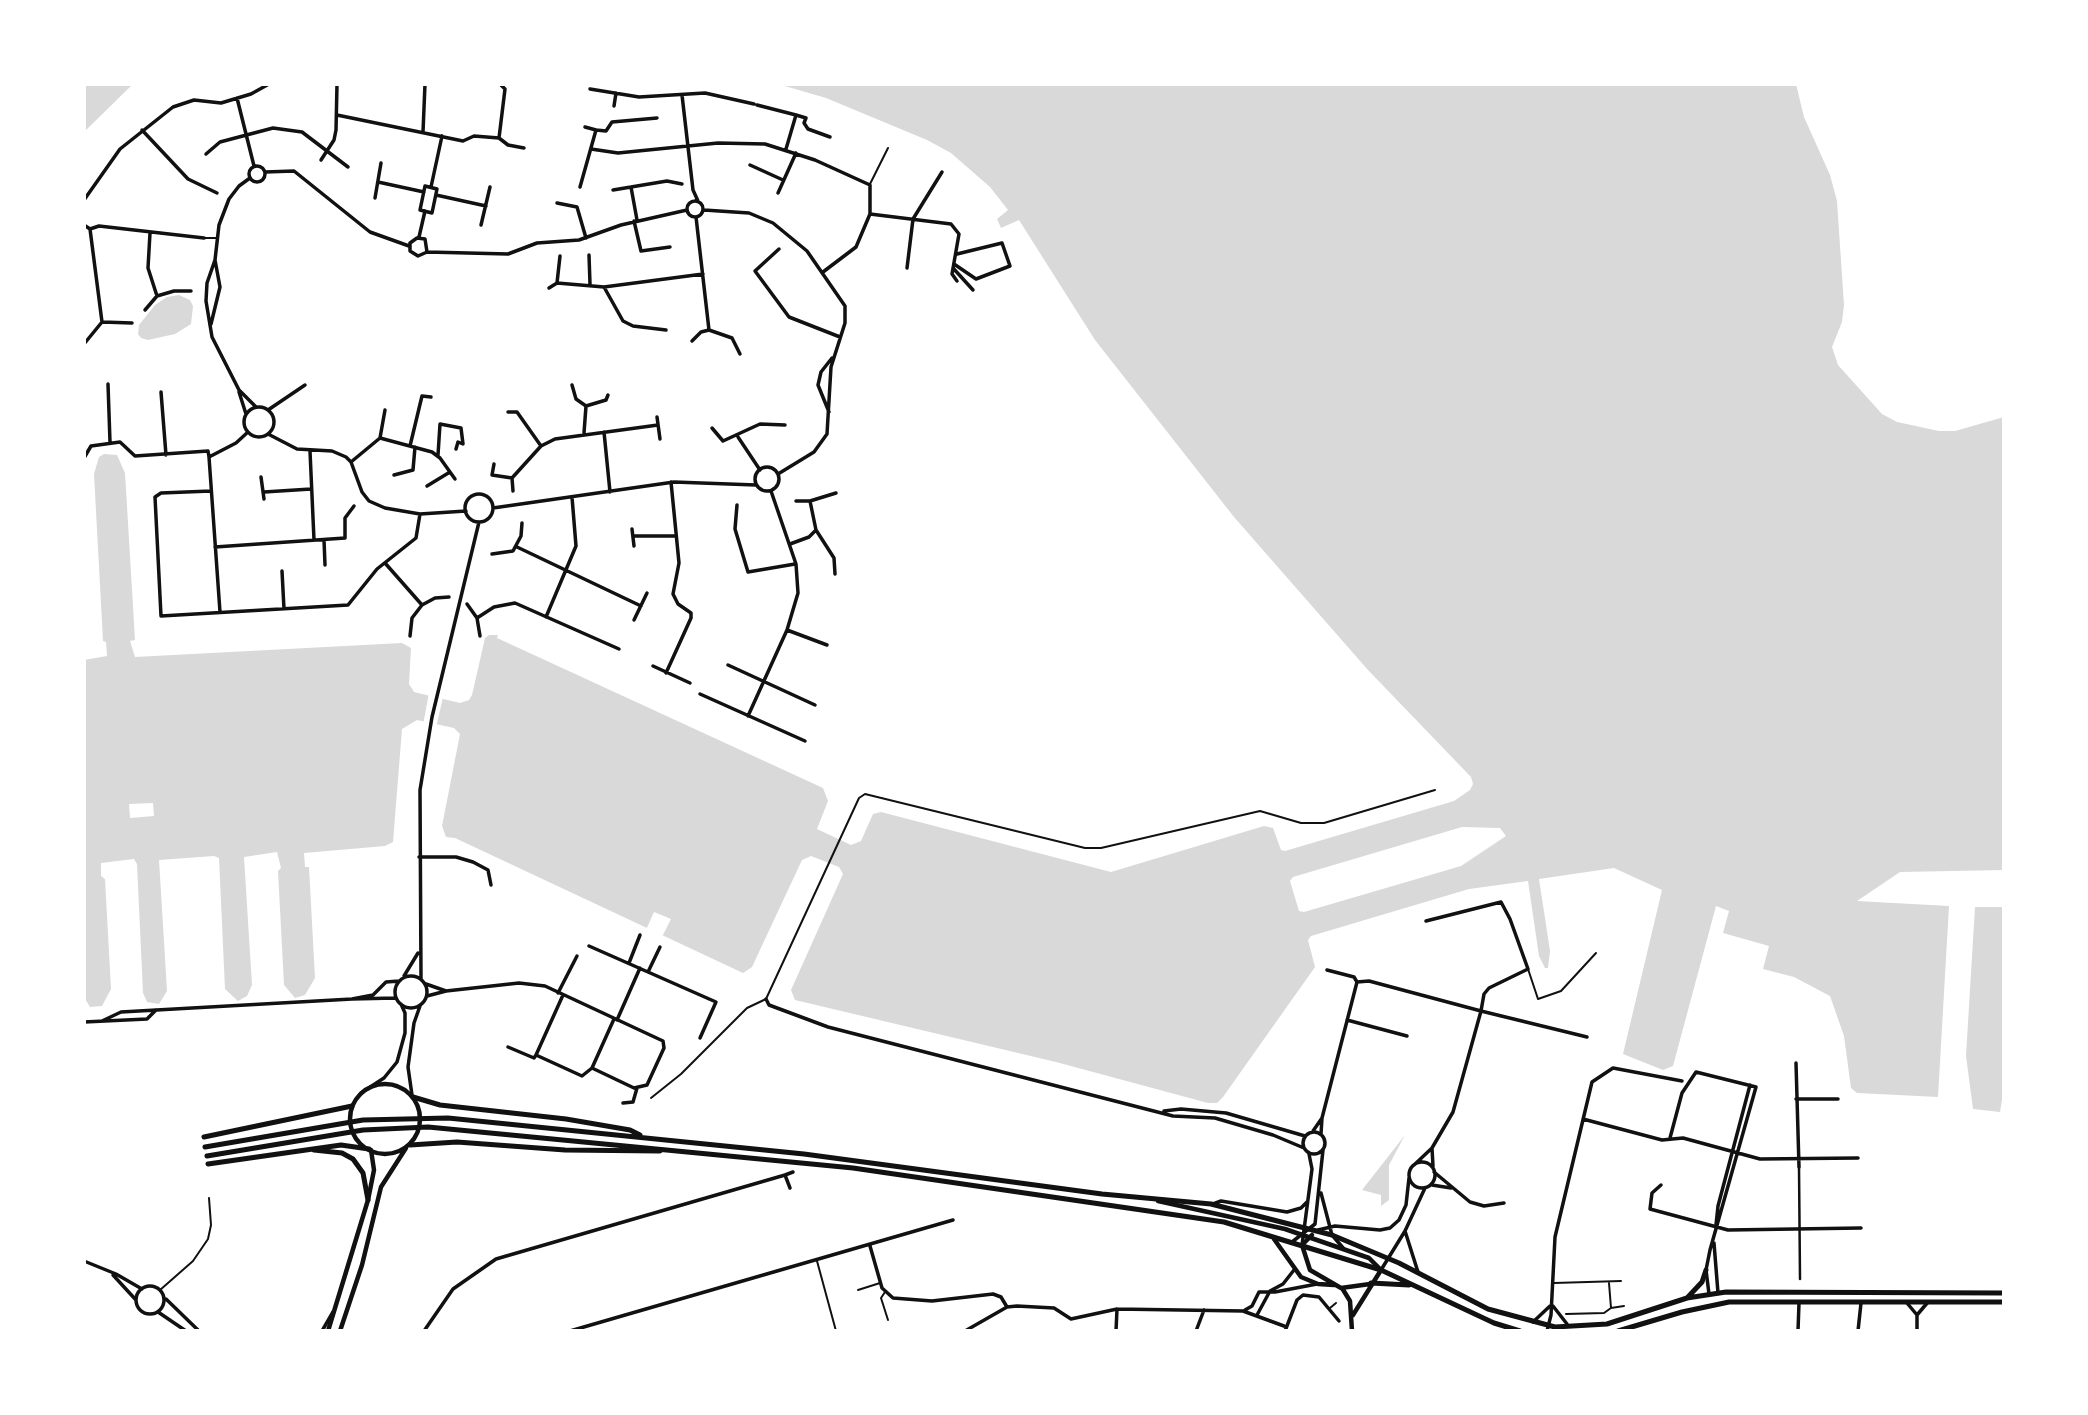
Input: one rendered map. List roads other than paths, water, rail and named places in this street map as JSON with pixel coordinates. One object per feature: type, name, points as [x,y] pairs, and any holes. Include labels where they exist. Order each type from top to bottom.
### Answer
[{"type":"main road","points":[[412,1096],[440,1105],[566,1119],[630,1130],[645,1137]]},
{"type":"main road","points":[[204,1137],[351,1110]]},
{"type":"main road","points":[[205,1147],[326,1125],[397,1117],[449,1118],[831,1157],[1146,1199],[1211,1205],[1332,1235],[1389,1259],[1488,1309],[1548,1329],[1627,1320],[1688,1298],[1718,1293],[2004,1293]]},
{"type":"main road","points":[[207,1156],[342,1133],[407,1127],[472,1130],[853,1168],[1185,1215],[1267,1235],[1381,1270],[1520,1331]]},
{"type":"main road","points":[[408,1146],[457,1142],[565,1150],[691,1151]]},
{"type":"main road","points":[[208,1164],[341,1145],[370,1150]]},
{"type":"main road","points":[[314,1150],[342,1153],[353,1159],[363,1173],[368,1200]]},
{"type":"main road","points":[[1688,1298],[1702,1282],[1706,1270]]},
{"type":"main road","points":[[1371,1283],[1412,1285]]},
{"type":"main road","points":[[1715,1304],[1718,1293]]},
{"type":"main road","points":[[1709,1294],[1715,1304]]},
{"type":"main road","points":[[1618,1331],[1715,1304],[2004,1303]]},
{"type":"street","points":[[84,200],[120,149],[142,130],[184,102],[221,103],[269,84]]},
{"type":"street","points":[[321,160],[334,140],[337,84]]},
{"type":"street","points":[[422,132],[425,84]]},
{"type":"street","points":[[499,84],[505,89],[499,138]]},
{"type":"street","points":[[590,89],[639,97],[705,93],[806,118],[804,123],[808,129],[830,136]]},
{"type":"street","points":[[614,106],[616,93]]},
{"type":"street","points":[[682,95],[694,190],[704,210]]},
{"type":"street","points":[[237,98],[254,166]]},
{"type":"street","points":[[337,115],[463,141],[474,136],[499,138],[508,145],[524,148]]},
{"type":"street","points":[[786,149],[796,115]]},
{"type":"street","points":[[584,127],[606,131],[612,122],[657,118]]},
{"type":"street","points":[[205,154],[220,142],[273,128],[302,132],[348,167]]},
{"type":"street","points":[[142,130],[188,179],[218,193]]},
{"type":"street","points":[[580,187],[596,130]]},
{"type":"street","points":[[431,187],[442,136]]},
{"type":"street","points":[[591,149],[618,153],[744,142],[786,149],[870,185],[870,214],[856,247],[823,272]]},
{"type":"street","points":[[778,192],[796,153]]},
{"type":"street","points":[[374,198],[382,163]]},
{"type":"street","points":[[750,165],[784,180]]},
{"type":"street","points":[[254,166],[263,168],[265,172]]},
{"type":"street","points":[[250,178],[249,171],[254,166]]},
{"type":"street","points":[[265,172],[294,171],[370,232],[410,246],[415,256],[422,256],[427,252],[497,255],[537,243],[568,242],[586,238],[636,221],[687,210]]},
{"type":"street","points":[[250,178],[260,182],[265,172]]},
{"type":"street","points":[[907,268],[913,219],[942,172]]},
{"type":"street","points":[[250,178],[239,186],[229,199],[217,239],[206,298],[215,346],[239,390],[246,415],[244,424],[248,432],[255,437],[268,434],[285,445],[310,451],[332,451],[351,462],[362,492],[369,501],[401,513],[466,511]]},
{"type":"street","points":[[614,190],[667,181],[682,184]]},
{"type":"street","points":[[377,182],[424,192]]},
{"type":"street","points":[[425,186],[437,189],[432,213],[420,210],[424,192],[425,186]]},
{"type":"street","points":[[481,225],[490,187]]},
{"type":"street","points":[[631,187],[641,251],[670,247]]},
{"type":"street","points":[[687,210],[694,190]]},
{"type":"street","points":[[436,195],[486,206]]},
{"type":"street","points":[[691,202],[698,201]]},
{"type":"street","points":[[557,202],[577,207],[586,238]]},
{"type":"street","points":[[687,210],[696,217],[709,330]]},
{"type":"street","points":[[696,217],[704,210],[749,212],[773,223],[793,237],[823,272],[845,307],[845,323],[833,358],[829,426],[821,446],[778,474]]},
{"type":"street","points":[[410,246],[419,237],[425,211]]},
{"type":"street","points":[[870,214],[951,224],[957,229],[957,254],[952,274],[957,281]]},
{"type":"street","points":[[84,225],[90,229],[102,322],[84,344]]},
{"type":"street","points":[[90,229],[100,226],[204,238]]},
{"type":"street","points":[[150,233],[148,267],[157,296]]},
{"type":"street","points":[[419,237],[427,242],[427,252]]},
{"type":"street","points":[[954,266],[976,279],[1010,266],[1002,243],[957,254]]},
{"type":"street","points":[[779,248],[755,271],[792,319],[840,337]]},
{"type":"street","points":[[557,283],[560,256]]},
{"type":"street","points":[[590,256],[590,284]]},
{"type":"street","points":[[211,326],[220,288],[215,260]]},
{"type":"street","points":[[954,266],[973,290]]},
{"type":"street","points":[[549,288],[557,283],[604,287],[703,274]]},
{"type":"street","points":[[604,287],[622,321],[642,328],[666,330]]},
{"type":"street","points":[[145,310],[157,296],[175,291],[191,291]]},
{"type":"street","points":[[102,322],[132,323]]},
{"type":"street","points":[[692,341],[701,332],[709,330],[732,338],[740,354]]},
{"type":"street","points":[[829,412],[818,385],[821,372],[833,358]]},
{"type":"street","points":[[108,384],[110,442]]},
{"type":"street","points":[[572,384],[576,399],[586,406]]},
{"type":"street","points":[[239,390],[256,407],[268,410],[305,386]]},
{"type":"street","points":[[161,393],[166,455]]},
{"type":"street","points":[[586,406],[606,400],[608,395]]},
{"type":"street","points":[[394,475],[414,470],[412,447],[422,396],[431,397]]},
{"type":"street","points":[[584,433],[586,406]]},
{"type":"street","points":[[246,415],[256,407]]},
{"type":"street","points":[[268,410],[274,422],[268,434]]},
{"type":"street","points":[[351,462],[380,438],[384,410]]},
{"type":"street","points":[[508,412],[517,412],[541,446]]},
{"type":"street","points":[[657,417],[660,439]]},
{"type":"street","points":[[456,449],[458,442],[463,444],[462,422]]},
{"type":"street","points":[[438,455],[440,424],[461,428]]},
{"type":"street","points":[[712,428],[723,441],[760,424],[786,425]]},
{"type":"street","points":[[513,491],[512,478],[541,446],[555,439],[658,425]]},
{"type":"street","points":[[209,457],[236,443],[248,432]]},
{"type":"street","points":[[604,432],[610,492]]},
{"type":"street","points":[[737,436],[760,470]]},
{"type":"street","points":[[380,438],[438,455],[455,479]]},
{"type":"street","points":[[84,458],[91,446],[110,442],[122,443],[135,456],[208,452],[220,612]]},
{"type":"street","points":[[310,451],[314,540]]},
{"type":"street","points":[[494,464],[492,475],[512,478]]},
{"type":"street","points":[[769,468],[778,474],[779,482],[771,491],[761,490],[756,485],[755,476],[760,470],[769,468]]},
{"type":"street","points":[[426,486],[450,472]]},
{"type":"street","points":[[261,477],[264,499]]},
{"type":"street","points":[[666,673],[691,618],[691,613],[678,604],[673,594],[679,563],[671,482]]},
{"type":"street","points":[[493,508],[671,482],[756,485]]},
{"type":"street","points":[[264,492],[312,489]]},
{"type":"street","points":[[211,491],[161,494],[155,497],[161,616],[348,604],[385,563],[416,538],[419,514]]},
{"type":"street","points":[[748,716],[787,630],[798,593],[796,564],[771,491]]},
{"type":"street","points":[[796,501],[810,501],[836,493]]},
{"type":"street","points":[[421,979],[420,790],[443,672],[479,522],[490,516],[493,508],[487,496],[478,494],[467,502],[466,511],[470,518],[479,522]]},
{"type":"street","points":[[546,617],[567,571],[577,538],[572,497]]},
{"type":"street","points":[[810,501],[816,530],[834,558],[835,574]]},
{"type":"street","points":[[737,505],[736,529],[748,572],[796,564]]},
{"type":"street","points":[[215,547],[345,538],[345,518],[354,506]]},
{"type":"street","points":[[492,554],[506,553],[517,547],[522,523]]},
{"type":"street","points":[[632,528],[634,546]]},
{"type":"street","points":[[790,544],[809,537],[816,530]]},
{"type":"street","points":[[633,536],[676,536]]},
{"type":"street","points":[[324,540],[325,565]]},
{"type":"street","points":[[517,547],[641,606]]},
{"type":"street","points":[[385,563],[422,605]]},
{"type":"street","points":[[282,571],[284,609]]},
{"type":"street","points":[[634,620],[647,593]]},
{"type":"street","points":[[410,636],[412,618],[422,605],[435,598],[449,597]]},
{"type":"street","points":[[477,618],[504,603],[515,603],[619,649]]},
{"type":"street","points":[[467,604],[477,618],[480,636]]},
{"type":"street","points":[[787,630],[827,645]]},
{"type":"street","points":[[729,665],[815,705]]},
{"type":"street","points":[[653,666],[690,684]]},
{"type":"street","points":[[700,694],[805,741]]},
{"type":"street","points":[[419,857],[456,857],[473,862],[488,870],[491,886]]},
{"type":"street","points":[[1302,1245],[1318,1230],[1329,1226],[1380,1230],[1390,1228],[1399,1220],[1406,1205],[1409,1178],[1414,1165],[1432,1147],[1455,1108],[1484,995],[1489,988],[1528,969],[1501,902],[1426,921]]},
{"type":"street","points":[[629,963],[640,936]]},
{"type":"street","points":[[589,946],[716,1002],[700,1038]]},
{"type":"street","points":[[648,972],[660,947]]},
{"type":"street","points":[[397,1000],[395,990],[419,950]]},
{"type":"street","points":[[558,993],[577,956]]},
{"type":"street","points":[[536,1055],[582,1076],[592,1068],[640,968]]},
{"type":"street","points":[[1292,1242],[1306,1227],[1315,1224],[1325,1142],[1321,1134],[1322,1118],[1357,982],[1354,977],[1327,970]]},
{"type":"street","points":[[352,999],[373,995],[386,982],[412,976],[446,991]]},
{"type":"street","points":[[1357,982],[1369,981],[1587,1037]]},
{"type":"street","points":[[340,1331],[360,1272],[381,1187],[417,1136],[421,1122],[419,1107],[412,1096],[408,1067],[414,1023],[427,996],[426,984]]},
{"type":"street","points":[[427,996],[446,991],[531,984],[564,995],[663,1041],[664,1048],[647,1085],[637,1087],[592,1068]]},
{"type":"street","points":[[508,1047],[534,1058],[564,995]]},
{"type":"street","points":[[102,1021],[118,1012],[388,997],[397,1000],[405,1013],[405,1033],[397,1062],[384,1078],[361,1093],[351,1110],[350,1129],[357,1140],[370,1150],[389,1153],[408,1146]]},
{"type":"street","points":[[766,999],[769,1004],[828,1027],[1173,1116],[1207,1117],[1229,1122],[1273,1135],[1304,1148],[1309,1154],[1312,1169],[1306,1227]]},
{"type":"street","points":[[401,1004],[410,1008],[420,1006]]},
{"type":"street","points":[[84,1022],[148,1019],[156,1010]]},
{"type":"street","points":[[1347,1020],[1407,1035]]},
{"type":"street","points":[[1796,1063],[1800,1279]]},
{"type":"street","points":[[1548,1329],[1552,1305],[1555,1237],[1592,1082],[1612,1068],[1682,1081]]},
{"type":"street","points":[[1670,1138],[1682,1093],[1689,1087],[1693,1074],[1756,1087],[1706,1270],[1709,1294]]},
{"type":"street","points":[[361,1093],[392,1085],[412,1096]]},
{"type":"street","points":[[1717,1227],[1718,1206],[1750,1085]]},
{"type":"street","points":[[623,1103],[633,1102],[637,1087]]},
{"type":"street","points":[[1796,1099],[1838,1099]]},
{"type":"street","points":[[1162,1112],[1181,1110],[1232,1115],[1305,1136],[1313,1132],[1322,1118]]},
{"type":"street","points":[[1229,1122],[1232,1115]]},
{"type":"street","points":[[1583,1119],[1662,1140],[1683,1138],[1758,1158],[1857,1158]]},
{"type":"street","points":[[1313,1132],[1321,1134]]},
{"type":"street","points":[[1304,1148],[1305,1136]]},
{"type":"street","points":[[1353,1315],[1405,1231],[1425,1188],[1431,1184],[1434,1170],[1432,1147]]},
{"type":"street","points":[[328,1331],[368,1200],[374,1170],[370,1150]]},
{"type":"street","points":[[1309,1154],[1318,1154],[1323,1150]]},
{"type":"street","points":[[1414,1165],[1424,1163],[1451,1188],[1476,1204],[1504,1203]]},
{"type":"street","points":[[424,1331],[453,1289],[496,1259],[793,1172]]},
{"type":"street","points":[[785,1175],[790,1188]]},
{"type":"street","points":[[1409,1178],[1415,1186],[1425,1188]]},
{"type":"street","points":[[1431,1184],[1451,1188]]},
{"type":"street","points":[[1661,1185],[1652,1193],[1650,1209],[1717,1227],[1736,1231],[1861,1228]]},
{"type":"street","points":[[1320,1191],[1332,1235],[1344,1249]]},
{"type":"street","points":[[1146,1199],[1301,1233],[1369,1258],[1381,1270]]},
{"type":"street","points":[[1211,1205],[1221,1201],[1287,1212],[1301,1208],[1307,1202]]},
{"type":"street","points":[[570,1331],[953,1220]]},
{"type":"street","points":[[1405,1231],[1419,1274]]},
{"type":"street","points":[[1301,1233],[1308,1267],[1341,1288],[1350,1301],[1352,1331]]},
{"type":"street","points":[[1267,1235],[1281,1246],[1294,1270],[1305,1279],[1318,1284]]},
{"type":"street","points":[[1714,1241],[1718,1293]]},
{"type":"street","points":[[870,1246],[880,1283],[885,1292],[893,1298],[932,1301],[993,1294],[1001,1297],[1007,1307]]},
{"type":"street","points":[[84,1261],[142,1289]]},
{"type":"street","points":[[1257,1315],[1270,1291],[1283,1284],[1294,1270]]},
{"type":"street","points":[[111,1273],[136,1300],[142,1311],[150,1314],[158,1312],[186,1331]]},
{"type":"street","points":[[1341,1288],[1371,1283]]},
{"type":"street","points":[[1243,1311],[1252,1306],[1259,1292],[1318,1284],[1335,1285]]},
{"type":"street","points":[[136,1300],[142,1289],[149,1286],[160,1290],[164,1298],[199,1331]]},
{"type":"street","points":[[965,1331],[1007,1307],[1054,1308],[1072,1319],[1117,1309],[1243,1311],[1284,1328],[1297,1300],[1315,1294],[1339,1321]]},
{"type":"street","points":[[158,1312],[164,1298]]},
{"type":"street","points":[[1798,1331],[1799,1303]]},
{"type":"street","points":[[1858,1331],[1861,1303]]},
{"type":"street","points":[[1907,1303],[1917,1315]]},
{"type":"street","points":[[1917,1331],[1917,1315],[1927,1303]]},
{"type":"street","points":[[1531,1323],[1552,1305]]},
{"type":"street","points":[[1552,1305],[1562,1320],[1573,1328]]},
{"type":"street","points":[[322,1331],[336,1308]]},
{"type":"street","points":[[1116,1331],[1117,1309]]},
{"type":"street","points":[[1196,1331],[1204,1310]]},
{"type":"lane","points":[[870,185],[888,148]]},
{"type":"lane","points":[[204,238],[217,239]]},
{"type":"lane","points":[[651,1098],[681,1074],[747,1008],[766,999],[859,799],[870,794],[1085,848],[1117,847],[1261,811],[1301,822],[1324,823],[1435,790]]},
{"type":"lane","points":[[1528,969],[1538,999],[1561,991],[1596,953]]},
{"type":"lane","points":[[160,1290],[193,1261],[208,1239],[211,1225],[209,1198]]},
{"type":"lane","points":[[817,1260],[836,1331]]},
{"type":"lane","points":[[1553,1283],[1620,1281]]},
{"type":"lane","points":[[1609,1282],[1611,1308]]},
{"type":"lane","points":[[858,1290],[880,1283]]},
{"type":"lane","points":[[885,1292],[881,1297],[888,1320]]},
{"type":"lane","points":[[1329,1308],[1336,1303]]},
{"type":"lane","points":[[1566,1314],[1604,1313],[1611,1308],[1624,1307]]},
{"type":"lane","points":[[143,1331],[156,1331]]}]
